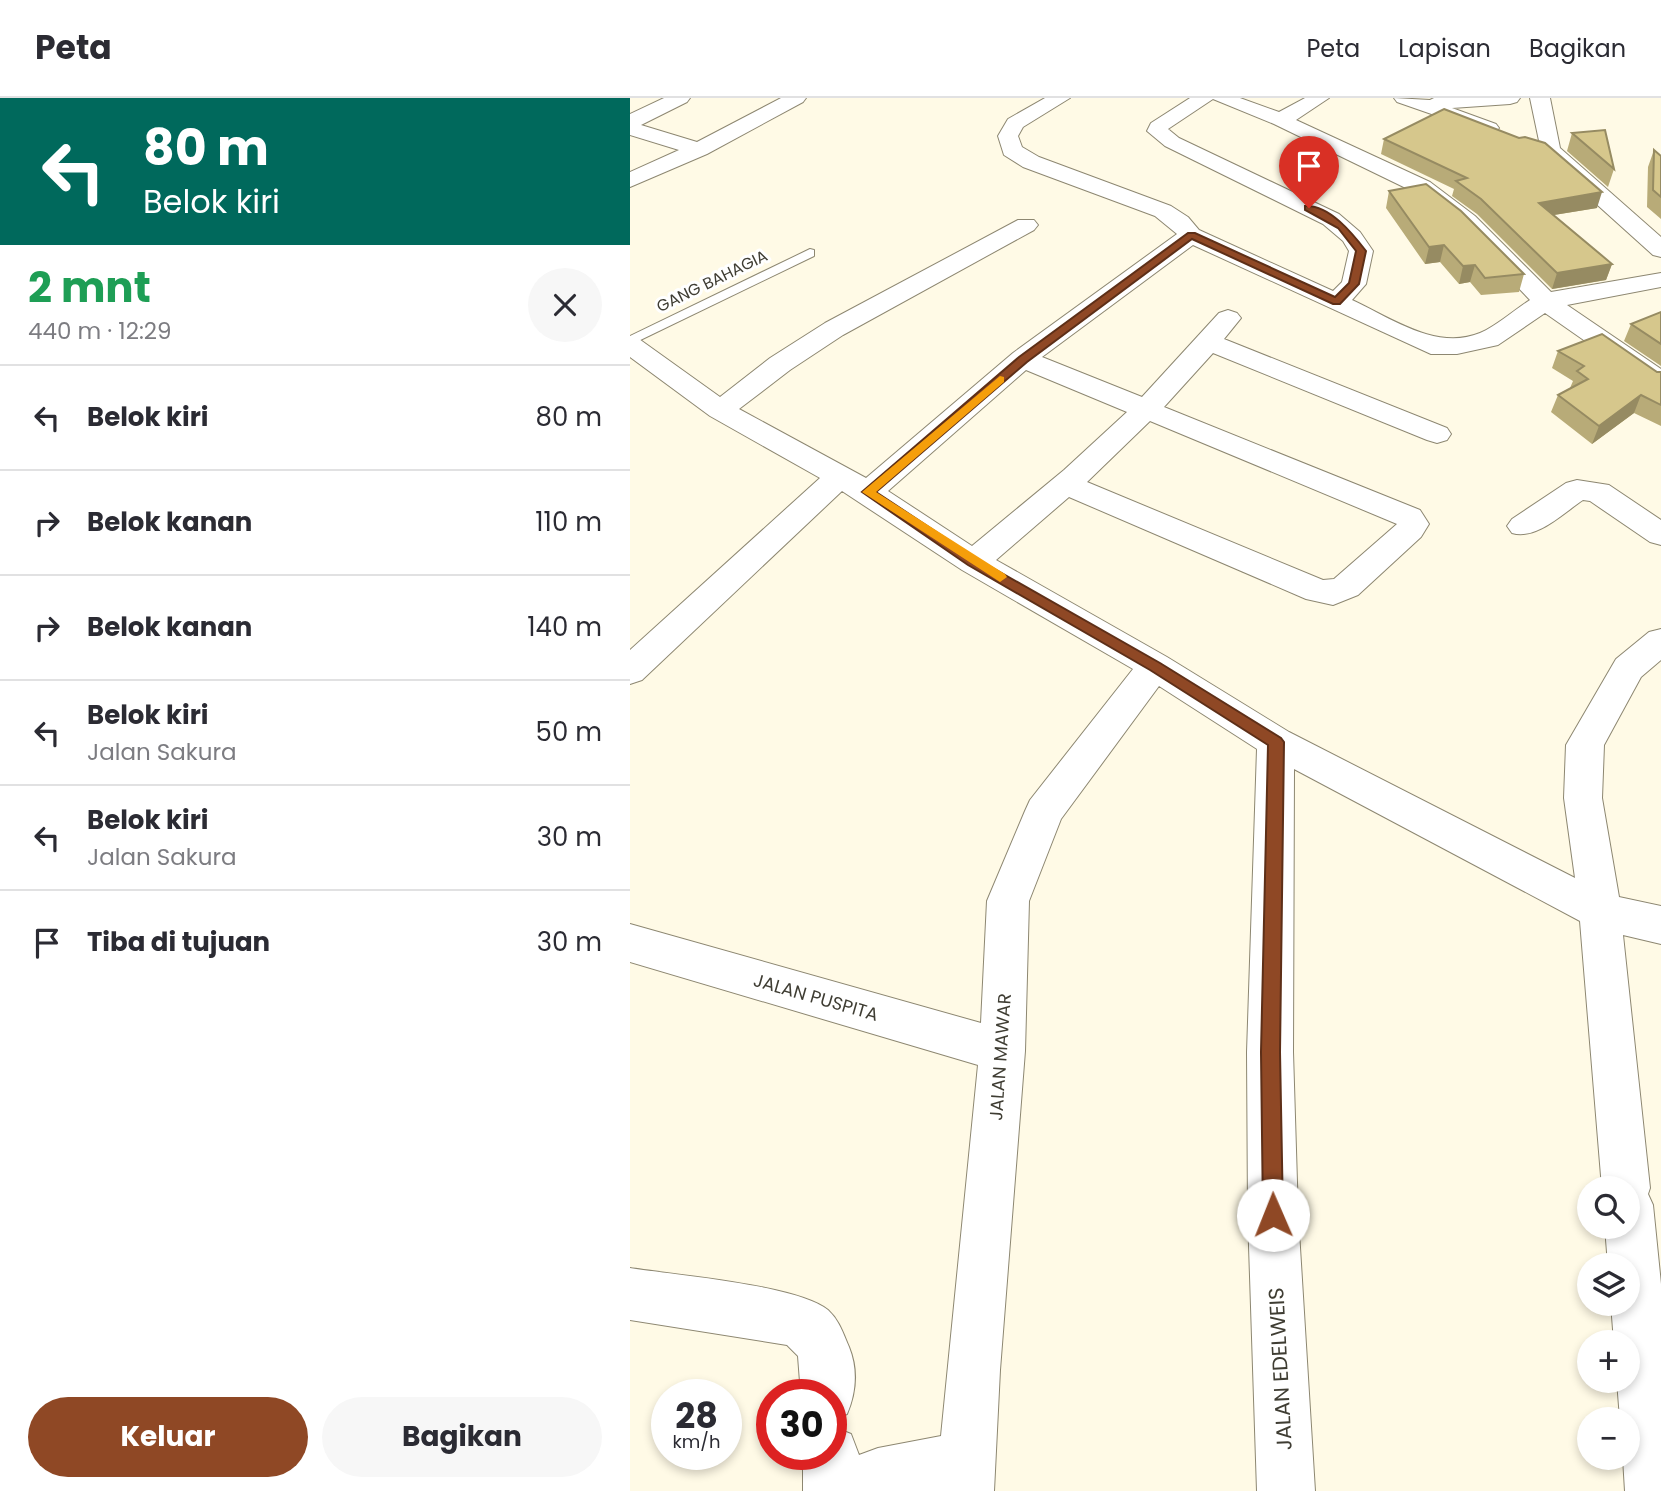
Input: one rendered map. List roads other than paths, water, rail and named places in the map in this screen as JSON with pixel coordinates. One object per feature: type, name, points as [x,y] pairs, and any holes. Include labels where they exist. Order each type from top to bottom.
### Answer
[{"type":"street","points":[[630,122],[680,98]]},
{"type":"street","points":[[630,180],[699,149],[796,98]]},
{"type":"street","points":[[1060,98],[1015,123],[1008,136],[1012,150],[1031,162],[1163,211],[1180,222],[1191,235],[1432,346],[1457,346],[1489,339],[1545,301],[1661,280]]},
{"type":"street","points":[[1204,98],[1158,127],[1157,131],[1172,142],[1342,226],[1361,251],[1354,284],[1336,302]]},
{"type":"street","points":[[1222,98],[1281,120],[1422,187],[1467,221],[1545,301],[1661,381]]},
{"type":"street","points":[[1281,120],[1319,98]]},
{"type":"street","points":[[1414,101],[1510,98]]},
{"type":"street","points":[[1540,98],[1550,150]]},
{"type":"street","points":[[1414,101],[1550,150],[1661,250]]},
{"type":"street","points":[[630,128],[699,149]]},
{"type":"street","points":[[1624,217],[1649,213]]},
{"type":"street","points":[[720,410],[780,364],[834,329],[1026,225]]},
{"type":"street","points":[[868,492],[1023,359],[1191,235]]},
{"type":"street","points":[[973,562],[1068,485],[1144,411],[1228,318]]},
{"type":"street","points":[[1208,342],[1437,434]]},
{"type":"street","points":[[636,354],[720,410],[868,492],[973,562],[1155,666],[1276,742],[1600,911],[1661,925]]},
{"type":"street","points":[[1023,359],[1144,411],[1409,517],[1413,524],[1410,530],[1346,587],[1333,593],[1318,591],[1068,485]]},
{"type":"street","points":[[630,671],[839,477]]},
{"type":"street","points":[[1523,526],[1577,490],[1587,490],[1598,492],[1661,535]]},
{"type":"street","points":[[1625,1176],[1600,911],[1583,798],[1585,745],[1644,672],[1661,641]]},
{"type":"street","name":"JALAN MAWAR","points":[[967,1475],[974,1357],[1002,1051],[1008,901],[1044,811],[1155,666]]},
{"type":"street","name":"JALAN EDELWEIS","points":[[1276,742],[1271,1093],[1273,1215],[1286,1491]]},
{"type":"street","name":"JALAN PUSPITA","points":[[630,943],[1002,1051]]},
{"type":"street","points":[[1631,1239],[1654,1491]]},
{"type":"street","points":[[630,1294],[796,1320],[808,1326],[825,1347],[827,1379]]},
{"type":"street","points":[[831,1470],[832,1491]]},
{"type":"street","points":[[852,1491],[878,1476],[967,1475]]},
{"type":"lane","name":"GANG BAHAGIA","points":[[636,354],[810,253]]}]
